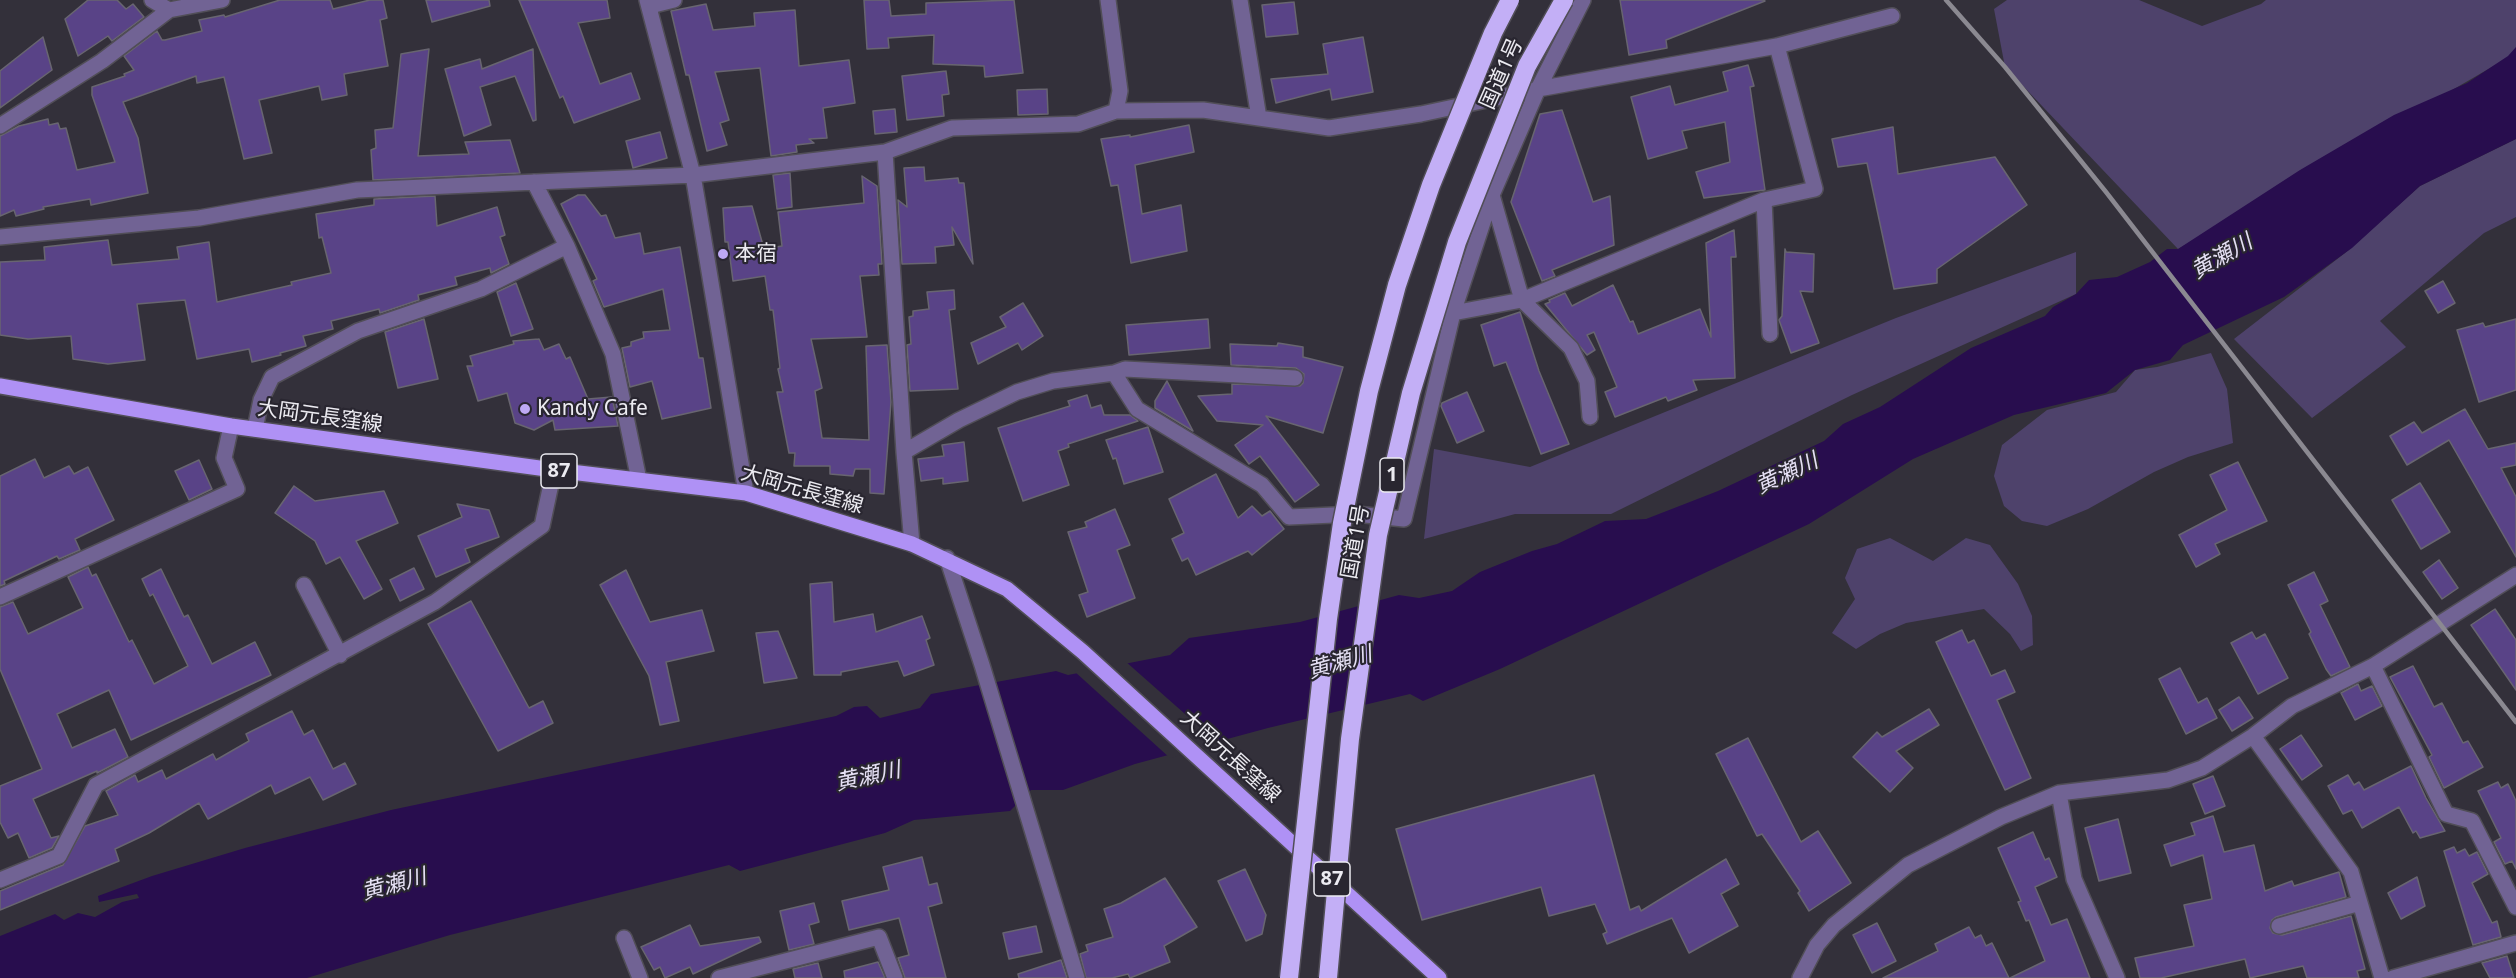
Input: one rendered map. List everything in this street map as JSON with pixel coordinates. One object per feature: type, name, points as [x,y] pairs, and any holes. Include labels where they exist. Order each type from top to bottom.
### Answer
[{"type":"highway","name":"国道1号","points":[[1289,978],[1328,619],[1342,523],[1370,390],[1397,285],[1431,185],[1480,63],[1510,0]]},
{"type":"highway","name":"国道1号","points":[[1328,978],[1350,739],[1377,535],[1411,393],[1457,242],[1527,66],[1564,0]]},
{"type":"main road","name":"大岡元長窪線","points":[[0,386],[231,426],[554,470],[746,493],[912,544],[947,558],[1007,589],[1083,652],[1439,978]]},
{"type":"street","points":[[152,0],[169,10]]},
{"type":"street","points":[[674,0],[648,3],[693,175],[746,493]]},
{"type":"street","points":[[1108,0],[1120,91],[1116,111]]},
{"type":"street","points":[[1240,0],[1259,118]]},
{"type":"street","points":[[1114,373],[1137,409],[1262,485],[1288,517],[1356,514],[1404,519],[1454,313],[1492,195],[1538,89],[1583,0]]},
{"type":"street","points":[[0,126],[102,61],[169,10],[216,1]]},
{"type":"street","points":[[0,237],[199,218],[357,190],[693,175],[885,152],[952,128],[1078,124],[1116,111],[1203,110],[1329,128],[1421,114],[1538,89],[1777,46],[1892,16]]},
{"type":"street","points":[[1454,313],[1522,300],[1764,200],[1815,189],[1777,46]]},
{"type":"street","points":[[885,152],[912,544]]},
{"type":"street","points":[[534,182],[567,246],[613,354],[639,480]]},
{"type":"street","points":[[1492,195],[1522,300],[1571,348],[1587,381],[1590,417]]},
{"type":"street","points":[[1764,200],[1770,334]]},
{"type":"street","points":[[255,429],[261,400],[272,377],[358,331],[482,289],[567,246]]},
{"type":"street","points":[[904,452],[959,420],[1017,392],[1062,379],[1114,373],[1125,369],[1295,378]]},
{"type":"street","points":[[0,597],[237,489],[224,458],[231,426]]},
{"type":"street","points":[[0,880],[58,856],[96,785],[435,602],[542,526],[554,470]]},
{"type":"street","points":[[947,558],[1077,978]]},
{"type":"street","points":[[1800,978],[1817,945],[1834,925],[1908,865],[2001,817],[2059,793],[2168,780],[2202,768],[2253,736],[2292,705],[2373,666],[2516,575]]},
{"type":"street","points":[[304,585],[340,655]]},
{"type":"street","points":[[2373,666],[2446,814],[2472,821],[2516,907]]},
{"type":"street","points":[[2253,736],[2351,872],[2382,978]]},
{"type":"street","points":[[2059,793],[2074,879],[2117,978]]},
{"type":"street","points":[[2279,926],[2360,903]]},
{"type":"street","points":[[719,978],[879,937],[895,978]]},
{"type":"street","points":[[624,938],[640,978]]},
{"type":"street","points":[[2393,978],[2516,943]]},
{"type":"shaded area","points":[[2007,0],[2139,0],[2202,26],[2261,4],[2266,0],[2516,0],[2516,53],[2178,249],[2005,67],[1994,9]]},
{"type":"shaded area","points":[[2516,139],[2516,217],[2484,233],[2380,321],[2406,347],[2312,418],[2234,339],[2345,253],[2420,186]]},
{"type":"shaded area","points":[[2076,252],[2076,294],[1852,395],[1611,514],[1515,514],[1424,539],[1434,449],[1530,467],[1896,318]]},
{"type":"shaded area","points":[[2211,353],[2227,389],[2233,443],[2188,457],[2154,472],[2088,509],[2047,526],[2022,521],[2004,506],[1994,476],[2002,445],[2047,410],[2116,392],[2135,370],[2157,367]]},
{"type":"shaded area","points":[[1890,538],[1933,561],[1966,538],[1990,545],[2018,584],[2032,616],[2033,645],[2021,651],[2010,634],[1984,609],[1906,623],[1880,634],[1856,649],[1832,633],[1855,599],[1845,578],[1857,549]]},
{"type":"water","name":"黄瀬川","points":[[2516,47],[2516,139],[2420,186],[2352,248],[2284,297],[2183,345],[2170,360],[2135,370],[2106,393],[2014,415],[1913,459],[1809,524],[1500,669],[1423,701],[1410,694],[1268,728],[1135,764],[1063,790],[1031,790],[1010,811],[914,820],[885,833],[740,871],[729,865],[450,935],[307,978],[0,978],[0,936],[55,914],[64,920],[78,913],[95,917],[122,902],[139,898],[137,894],[99,902],[98,896],[152,876],[245,848],[391,810],[836,716],[854,707],[867,706],[880,718],[920,708],[931,694],[1056,671],[1068,675],[1170,655],[1189,638],[1300,622],[1399,595],[1419,598],[1452,591],[1480,572],[1532,551],[1557,544],[1605,521],[1646,519],[1718,491],[1824,441],[1843,424],[1880,407],[1971,348],[2045,316],[2053,307],[2076,294],[2089,280],[2117,277],[2150,262],[2167,249],[2178,249],[2300,170],[2394,115],[2467,83],[2508,56]]},
{"type":"pier","points":[[1125,661],[1219,744],[1170,758],[1074,671]]},
{"type":"building","points":[[88,0],[117,0],[126,9],[133,4],[144,17],[112,41],[108,36],[78,56],[65,19]]},
{"type":"building","points":[[280,0],[330,0],[333,9],[370,0],[383,0],[387,18],[380,20],[388,66],[344,74],[347,95],[322,100],[319,86],[259,100],[272,153],[244,159],[224,77],[197,83],[196,76],[123,102],[138,138],[148,193],[91,205],[90,199],[43,207],[44,209],[16,216],[14,210],[0,216],[0,136],[19,126],[48,119],[49,125],[58,123],[60,129],[66,128],[77,170],[115,162],[92,95],[92,87],[125,76],[124,74],[134,70],[124,56],[157,31],[162,40],[165,40],[202,31],[199,20],[224,15],[225,17]]},
{"type":"building","points":[[426,0],[489,0],[490,6],[432,22]]},
{"type":"building","points":[[519,0],[607,0],[610,18],[578,23],[600,84],[631,73],[640,99],[574,123],[563,96],[560,98]]},
{"type":"building","points":[[864,0],[889,0],[891,16],[926,14],[926,3],[1014,0],[1023,73],[985,77],[984,66],[933,64],[934,35],[888,38],[889,48],[867,49]]},
{"type":"building","points":[[1620,0],[1765,1],[1666,40],[1667,48],[1629,55]]},
{"type":"building","points":[[1294,2],[1298,34],[1266,37],[1262,5]]},
{"type":"building","points":[[706,4],[713,30],[755,26],[754,13],[795,10],[799,66],[849,60],[855,103],[823,108],[827,138],[809,139],[814,143],[796,145],[797,152],[771,156],[760,68],[715,72],[729,120],[720,123],[727,145],[707,151],[671,11]]},
{"type":"building","points":[[43,37],[52,70],[0,108],[0,71]]},
{"type":"building","points":[[1363,37],[1373,92],[1332,100],[1330,89],[1276,103],[1271,79],[1328,74],[1323,44]]},
{"type":"building","points":[[429,49],[418,156],[469,154],[465,142],[510,140],[520,173],[373,180],[371,150],[376,148],[375,130],[393,128],[401,54]]},
{"type":"building","points":[[533,49],[536,120],[533,121],[515,76],[480,87],[491,125],[464,136],[445,69],[480,59],[482,69]]},
{"type":"building","points":[[1748,65],[1754,86],[1750,87],[1765,190],[1704,198],[1696,172],[1730,162],[1725,122],[1682,131],[1687,148],[1648,159],[1631,97],[1670,86],[1675,105],[1728,91],[1723,72]]},
{"type":"building","points":[[946,71],[949,94],[942,95],[944,116],[907,120],[902,76]]},
{"type":"building","points":[[1047,89],[1048,114],[1018,115],[1017,90]]},
{"type":"building","points":[[895,109],[897,132],[875,134],[873,111]]},
{"type":"building","points":[[1562,110],[1593,202],[1610,196],[1614,245],[1552,270],[1555,276],[1542,281],[1511,202],[1540,114]]},
{"type":"building","points":[[1189,125],[1194,152],[1135,165],[1142,214],[1181,205],[1187,251],[1131,263],[1118,185],[1111,186],[1101,139],[1130,135],[1130,137]]},
{"type":"building","points":[[1893,127],[1898,174],[1995,157],[2027,205],[1937,269],[1937,283],[1894,289],[1867,163],[1838,167],[1832,139]]},
{"type":"building","points":[[660,132],[667,158],[633,168],[626,141]]},
{"type":"building","points":[[924,167],[925,181],[958,178],[959,183],[964,183],[973,264],[952,227],[954,245],[935,247],[936,263],[902,264],[898,200],[907,207],[904,168]]},
{"type":"building","points":[[790,173],[792,207],[777,209],[773,175]]},
{"type":"building","points":[[862,176],[877,186],[882,264],[878,264],[879,275],[860,276],[867,337],[811,339],[822,388],[815,391],[822,438],[869,440],[866,346],[887,345],[891,402],[884,494],[870,493],[870,469],[855,469],[853,476],[830,474],[830,466],[794,466],[795,453],[789,453],[777,392],[783,392],[778,369],[780,368],[773,310],[770,310],[765,276],[733,281],[728,242],[725,242],[723,208],[752,206],[764,249],[782,246],[778,212],[864,203]]},
{"type":"building","points":[[578,195],[585,195],[601,216],[606,215],[615,238],[640,233],[644,254],[680,247],[699,358],[703,358],[711,408],[662,419],[652,381],[630,387],[622,348],[631,346],[631,342],[644,338],[643,332],[670,330],[663,289],[604,307],[593,281],[597,279],[561,204]]},
{"type":"building","points":[[435,196],[437,226],[497,207],[505,235],[500,237],[509,264],[491,273],[490,268],[455,277],[457,285],[418,295],[419,300],[380,313],[379,309],[331,321],[333,329],[303,336],[306,346],[280,353],[281,355],[252,362],[249,349],[197,359],[185,300],[137,304],[145,360],[108,364],[73,359],[71,336],[28,339],[0,335],[0,262],[45,260],[44,247],[108,240],[112,265],[179,259],[177,247],[209,242],[217,302],[292,285],[291,282],[331,273],[322,237],[319,238],[316,214],[374,205],[374,199]]},
{"type":"building","points":[[1734,230],[1736,257],[1731,257],[1735,378],[1693,380],[1697,390],[1668,401],[1666,397],[1615,417],[1605,392],[1617,387],[1594,332],[1587,335],[1595,350],[1587,355],[1545,304],[1565,293],[1572,306],[1613,285],[1638,334],[1700,309],[1711,337],[1706,243]]},
{"type":"building","points":[[1785,249],[1786,252],[1814,254],[1813,292],[1800,291],[1819,343],[1791,353],[1779,320],[1782,316]]},
{"type":"building","points":[[2443,281],[2455,303],[2438,313],[2425,291]]},
{"type":"building","points":[[516,283],[533,329],[511,336],[497,292]]},
{"type":"building","points":[[954,290],[955,309],[949,310],[958,389],[910,391],[907,345],[911,344],[909,317],[913,316],[913,311],[929,309],[927,292]]},
{"type":"building","points":[[1023,303],[1043,336],[1022,350],[1018,343],[978,364],[971,343],[1006,327],[1000,317]]},
{"type":"building","points":[[1520,312],[1539,371],[1569,444],[1541,454],[1506,362],[1494,366],[1481,325]]},
{"type":"building","points":[[424,319],[438,379],[398,388],[385,332]]},
{"type":"building","points":[[1208,319],[1210,348],[1129,355],[1126,325]]},
{"type":"building","points":[[2516,319],[2516,390],[2479,402],[2457,330],[2483,323],[2485,327]]},
{"type":"building","points":[[539,339],[544,350],[559,344],[566,359],[570,357],[588,399],[612,397],[618,426],[555,430],[553,420],[534,430],[515,423],[507,393],[478,401],[467,366],[473,366],[470,356],[514,344],[513,341]]},
{"type":"building","points":[[1278,343],[1303,347],[1303,357],[1343,367],[1323,433],[1266,416],[1319,485],[1295,502],[1260,456],[1249,464],[1235,445],[1263,425],[1217,421],[1198,396],[1232,394],[1232,384],[1300,386],[1303,383],[1304,374],[1296,368],[1231,365],[1230,344],[1277,346]]},
{"type":"building","points":[[1167,381],[1193,431],[1155,408],[1155,401]]},
{"type":"building","points":[[1467,392],[1484,431],[1457,443],[1441,406],[1442,403]]},
{"type":"building","points":[[1087,395],[1091,408],[1101,405],[1104,415],[1130,415],[1138,421],[1068,444],[1069,447],[1058,451],[1069,485],[1023,501],[998,428],[1070,406],[1068,401]]},
{"type":"building","points":[[2465,409],[2488,449],[2516,443],[2516,465],[2501,468],[2516,497],[2516,557],[2449,440],[2407,465],[2390,436],[2414,422],[2422,433]]},
{"type":"building","points":[[1148,427],[1163,472],[1124,484],[1116,458],[1113,459],[1106,440]]},
{"type":"building","points":[[964,442],[968,481],[943,484],[943,478],[921,481],[918,459],[944,456],[942,445]]},
{"type":"building","points":[[35,459],[44,478],[69,466],[74,474],[88,467],[114,520],[75,539],[80,550],[59,559],[57,556],[4,581],[5,584],[0,586],[0,476]]},
{"type":"building","points":[[199,460],[212,489],[189,500],[175,471]]},
{"type":"building","points":[[2238,462],[2267,521],[2215,544],[2220,554],[2196,567],[2179,535],[2227,510],[2210,475]]},
{"type":"building","points":[[1216,474],[1238,518],[1252,506],[1262,516],[1270,511],[1284,529],[1252,555],[1248,551],[1196,575],[1188,558],[1182,561],[1172,539],[1184,533],[1169,499]]},
{"type":"building","points":[[2420,483],[2450,532],[2421,549],[2392,500]]},
{"type":"building","points":[[294,486],[315,501],[384,491],[398,523],[356,541],[382,589],[364,599],[340,557],[326,564],[315,541],[275,513]]},
{"type":"building","points":[[457,504],[489,510],[499,537],[465,549],[470,562],[436,577],[418,536],[462,517]]},
{"type":"building","points":[[1115,509],[1130,545],[1117,550],[1135,598],[1087,617],[1079,595],[1088,592],[1068,532],[1087,527],[1085,522]]},
{"type":"building","points":[[2439,560],[2458,588],[2442,599],[2423,572]]},
{"type":"building","points":[[88,567],[92,576],[96,574],[129,642],[132,640],[154,684],[188,666],[153,594],[150,596],[142,579],[161,569],[184,617],[188,615],[212,664],[255,642],[271,675],[131,740],[109,690],[57,714],[72,748],[115,729],[128,757],[97,773],[97,771],[33,799],[51,838],[59,836],[52,848],[29,858],[18,833],[8,838],[0,822],[0,786],[42,769],[0,669],[0,607],[13,602],[28,634],[83,608],[68,577]]},
{"type":"building","points":[[414,568],[424,589],[400,601],[390,580]]},
{"type":"building","points":[[626,570],[650,622],[702,610],[714,651],[666,662],[679,721],[660,725],[649,676],[600,585]]},
{"type":"building","points":[[2314,572],[2328,601],[2320,605],[2350,667],[2331,676],[2309,634],[2311,632],[2288,585]]},
{"type":"building","points":[[832,582],[834,622],[873,614],[876,632],[922,616],[930,638],[926,640],[934,665],[904,676],[898,661],[841,672],[841,675],[814,675],[810,584]]},
{"type":"building","points":[[471,601],[529,708],[543,701],[553,723],[498,751],[428,624]]},
{"type":"building","points":[[2495,609],[2516,640],[2516,690],[2471,625]]},
{"type":"building","points":[[1962,630],[1968,643],[1974,640],[1991,676],[2005,670],[2015,692],[1997,700],[2031,778],[2005,790],[1936,642]]},
{"type":"building","points":[[778,631],[797,678],[764,683],[756,633]]},
{"type":"building","points":[[2252,632],[2256,639],[2265,634],[2288,678],[2258,694],[2231,643]]},
{"type":"building","points":[[2413,666],[2434,707],[2442,703],[2463,743],[2468,741],[2483,767],[2444,788],[2429,757],[2432,755],[2390,677]]},
{"type":"building","points":[[2180,668],[2198,703],[2207,698],[2217,718],[2186,734],[2159,679]]},
{"type":"building","points":[[2358,684],[2361,691],[2372,686],[2382,706],[2355,720],[2341,693]]},
{"type":"building","points":[[2239,697],[2253,718],[2232,731],[2219,710]]},
{"type":"building","points":[[1929,709],[1939,725],[1896,751],[1913,768],[1890,792],[1853,757],[1877,732],[1882,737]]},
{"type":"building","points":[[292,711],[304,735],[313,730],[333,769],[345,763],[356,784],[323,800],[310,777],[275,794],[271,785],[208,819],[199,803],[149,833],[115,849],[119,861],[0,910],[0,891],[63,865],[85,826],[118,815],[106,791],[135,775],[138,782],[162,770],[166,779],[213,754],[216,760],[249,741],[246,734]]},
{"type":"building","points":[[2301,735],[2322,766],[2302,780],[2280,749]]},
{"type":"building","points":[[1748,738],[1801,842],[1818,831],[1851,883],[1809,911],[1798,893],[1800,891],[1762,834],[1757,836],[1716,754]]},
{"type":"building","points":[[2411,766],[2445,831],[2420,838],[2416,831],[2413,833],[2399,807],[2362,828],[2352,810],[2343,814],[2328,786],[2348,775],[2354,785],[2359,782],[2364,790]]},
{"type":"building","points":[[1594,775],[1630,910],[1639,906],[1641,911],[1726,859],[1739,884],[1721,894],[1738,926],[1689,953],[1672,918],[1607,944],[1603,934],[1607,932],[1595,904],[1549,916],[1541,887],[1422,920],[1396,829]]},
{"type":"building","points":[[2213,776],[2225,806],[2205,814],[2193,784]]},
{"type":"building","points":[[2498,782],[2501,788],[2508,784],[2516,801],[2516,869],[2512,861],[2505,864],[2494,842],[2501,838],[2478,791]]},
{"type":"building","points":[[2213,816],[2224,852],[2254,845],[2265,891],[2292,881],[2294,886],[2339,872],[2346,897],[2276,917],[2272,920],[2270,928],[2273,933],[2282,935],[2351,916],[2365,969],[2357,971],[2359,978],[2307,978],[2303,966],[2250,978],[2245,959],[2161,978],[2140,978],[2135,958],[2194,946],[2184,905],[2212,899],[2203,855],[2171,866],[2164,845],[2195,835],[2191,823]]},
{"type":"building","points":[[2118,819],[2131,873],[2099,881],[2085,828]]},
{"type":"building","points":[[2033,832],[2045,860],[2049,858],[2057,877],[2035,887],[2051,925],[2067,919],[2090,978],[2010,978],[2045,961],[2029,920],[2026,921],[2018,902],[2021,901],[1998,848]]},
{"type":"building","points":[[2454,847],[2457,853],[2465,849],[2469,856],[2477,852],[2488,874],[2472,883],[2492,923],[2497,921],[2501,937],[2473,945],[2444,851]]},
{"type":"building","points":[[922,857],[929,885],[937,883],[942,903],[928,907],[946,978],[905,978],[898,958],[909,955],[899,918],[849,930],[842,901],[889,890],[883,867]]},
{"type":"building","points":[[1245,869],[1266,915],[1262,934],[1246,941],[1218,881]]},
{"type":"building","points":[[2417,877],[2425,906],[2401,919],[2388,893]]},
{"type":"building","points":[[1165,878],[1197,927],[1164,946],[1170,962],[1130,978],[1128,974],[1112,978],[1086,978],[1080,954],[1088,951],[1086,945],[1113,937],[1104,909],[1121,903]]},
{"type":"building","points":[[814,903],[819,922],[809,925],[814,944],[789,950],[780,911]]},
{"type":"building","points":[[1877,923],[1896,961],[1872,973],[1853,935]]},
{"type":"building","points":[[690,925],[700,946],[759,937],[761,942],[693,974],[690,967],[665,978],[660,967],[654,970],[641,947]]},
{"type":"building","points":[[1036,926],[1042,952],[1009,959],[1003,933]]},
{"type":"building","points":[[1969,927],[1975,938],[1981,935],[1986,946],[1992,943],[2009,978],[1883,978],[1938,951],[1935,944]]},
{"type":"building","points":[[2507,956],[2514,978],[2490,978],[2482,963]]},
{"type":"building","points":[[1061,960],[1067,978],[1019,978],[1018,974]]},
{"type":"building","points":[[878,962],[885,978],[845,978],[844,971]]},
{"type":"building","points":[[818,963],[822,978],[795,978],[793,969]]},
{"type":"railway","points":[[1946,0],[2005,67],[2106,192],[2516,722]]},
{"type":"place","name":"本宿","points":[[723,254]]},
{"type":"place","name":"Kandy Cafe","points":[[525,409]]}]
